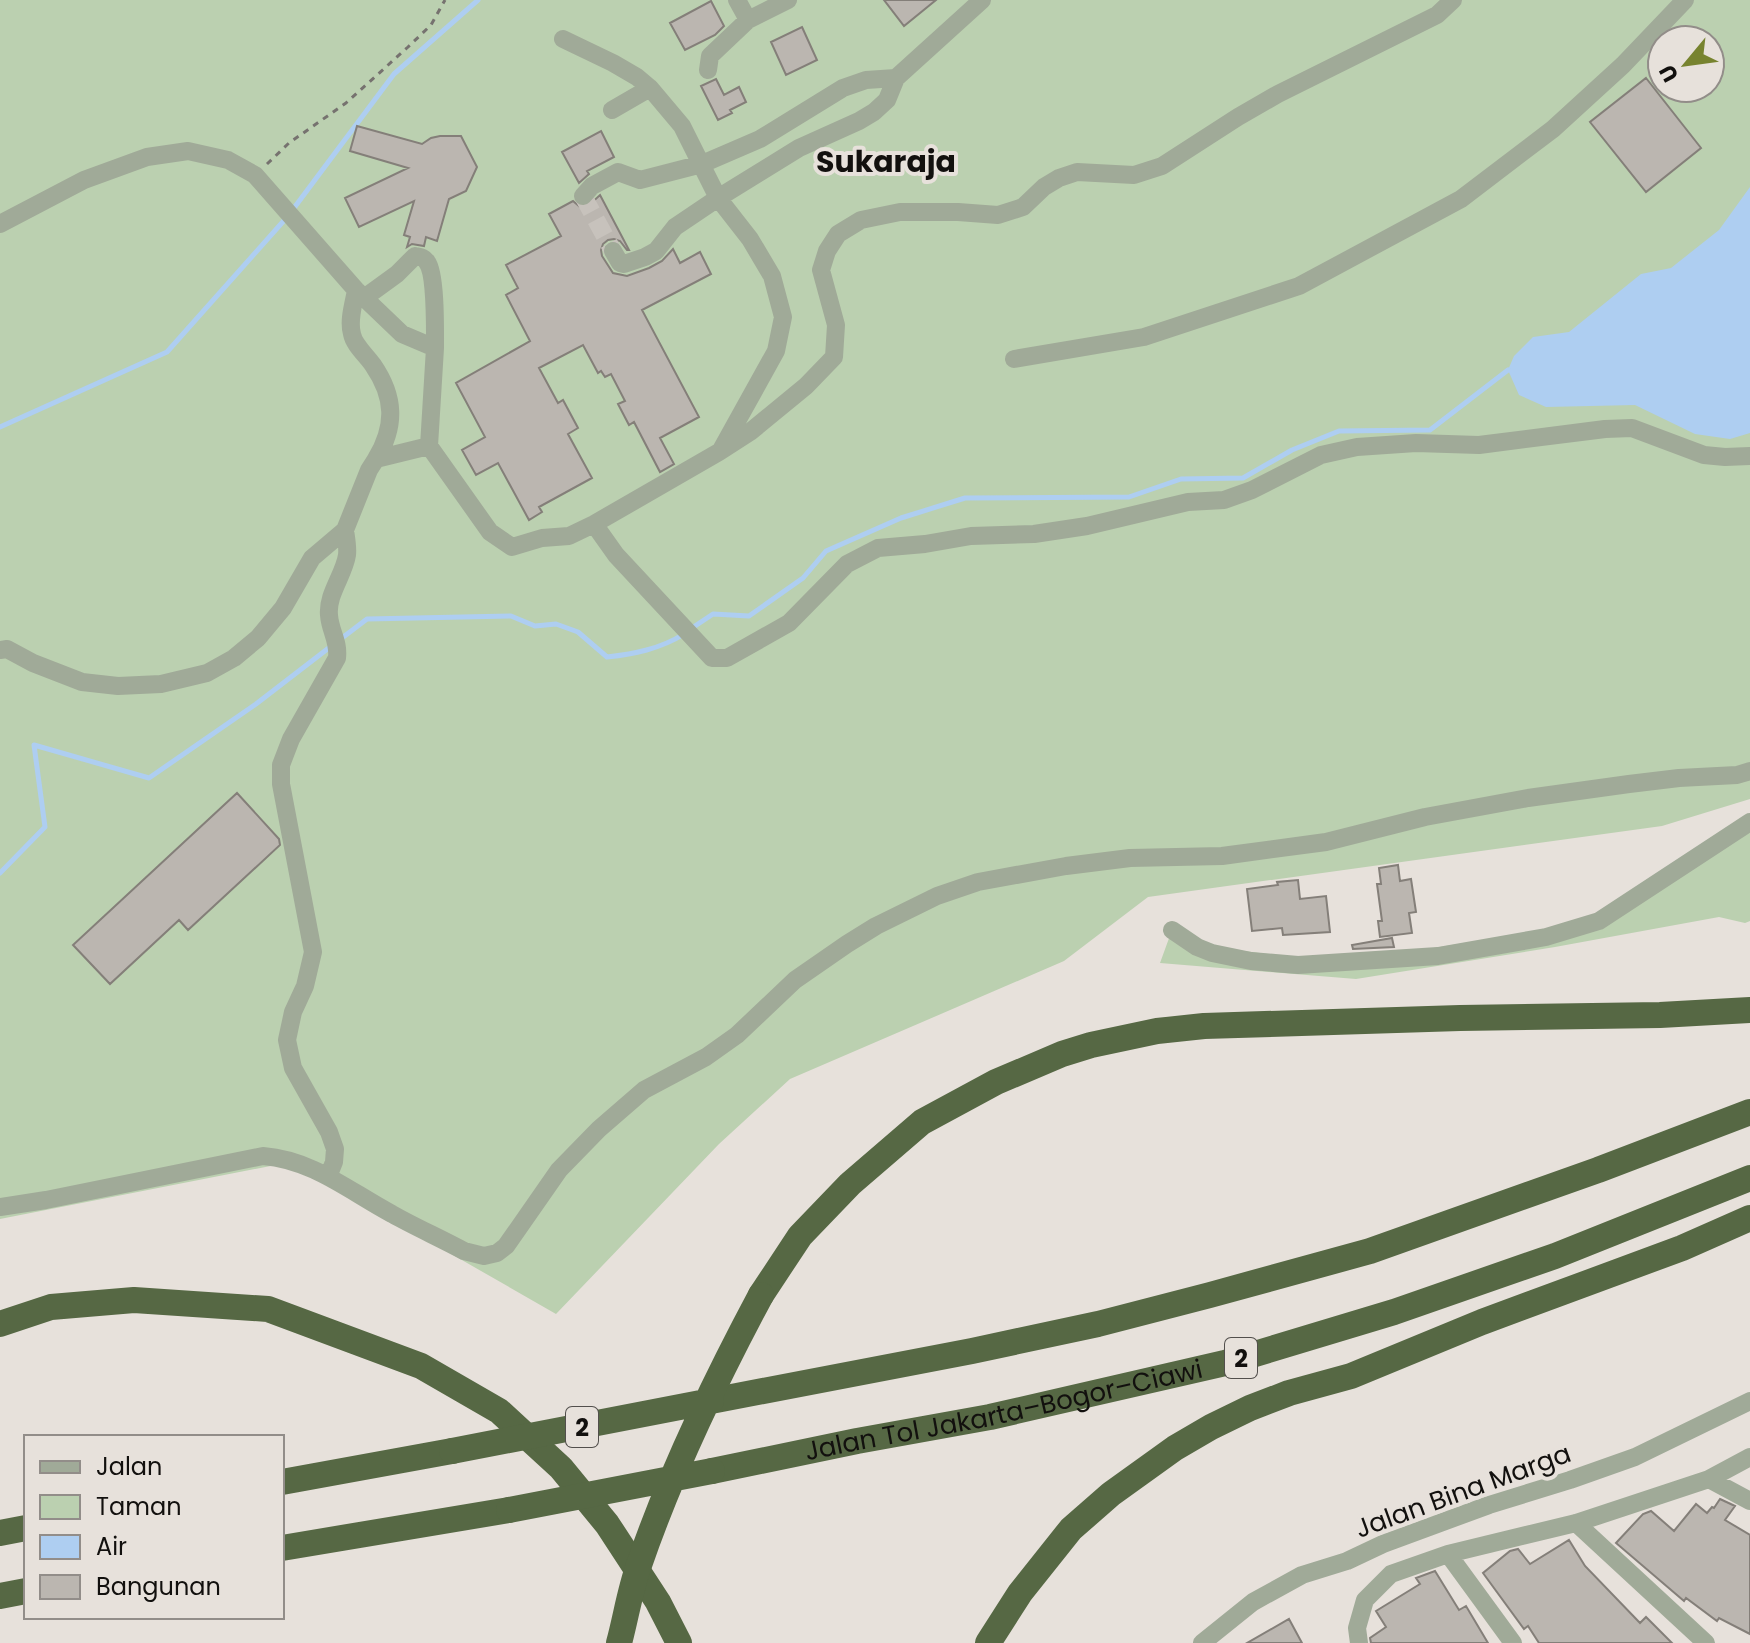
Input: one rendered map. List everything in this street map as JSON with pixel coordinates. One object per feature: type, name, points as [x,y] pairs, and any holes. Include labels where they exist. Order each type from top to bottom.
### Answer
[{"type":"highway","points":[[619,1643],[638,1567],[673,1477],[732,1349],[761,1295],[800,1236],[850,1184],[922,1122],[996,1082],[1062,1054],[1157,1031],[1204,1026],[1750,1010]]},
{"type":"highway","name":"2","points":[[284,1482],[1084,1327],[1370,1251],[1750,1112]]},
{"type":"highway","name":"Jalan Tol Jakarta–Bogor–Ciawi","points":[[284,1548],[509,1510],[990,1417],[1225,1363],[1394,1312],[1540,1261],[1750,1178]]},
{"type":"highway","points":[[988,1643],[1020,1593],[1071,1529],[1124,1485],[1175,1448],[1211,1427],[1250,1408],[1289,1393],[1351,1376],[1482,1322],[1682,1248],[1750,1218]]},
{"type":"highway","points":[[0,1324],[51,1307],[134,1300],[268,1309],[421,1366],[499,1411],[561,1468],[607,1524],[658,1602],[679,1643]]},
{"type":"highway","points":[[0,1533],[24,1528]]},
{"type":"highway","points":[[0,1596],[24,1591]]},
{"type":"street","points":[[737,0],[748,20]]},
{"type":"street","points":[[708,70],[710,56],[765,4],[788,0]]},
{"type":"street","points":[[613,251],[620,263],[624,264],[645,257],[656,251],[675,227],[718,198],[799,148],[874,112],[887,100],[896,78],[982,0]]},
{"type":"street","points":[[0,650],[7,649],[82,682],[118,686],[161,684],[207,673],[234,658],[258,638],[283,608],[312,558],[345,530],[369,470],[387,442],[391,413],[387,394],[375,368],[352,336],[351,320],[360,294],[397,274],[415,256],[429,263],[433,287],[435,348],[429,446],[490,532],[512,547],[542,538],[569,536],[719,452],[778,410],[834,357],[836,325],[821,270],[827,251],[838,234],[861,220],[900,212],[998,215],[1023,207],[1044,187],[1077,172],[1134,175],[1162,166],[1278,94],[1437,15],[1453,0]]},
{"type":"street","points":[[1014,359],[1144,337],[1299,286],[1461,199],[1553,129],[1623,65],[1685,0]]},
{"type":"street","points":[[563,39],[625,70],[650,88],[682,126],[718,198],[750,239],[772,276],[783,317],[776,351],[719,452]]},
{"type":"street","points":[[583,196],[592,186],[618,172],[640,180],[702,164],[760,139],[843,88],[866,80],[896,78]]},
{"type":"street","points":[[612,110],[650,88]]},
{"type":"street","points":[[0,224],[84,180],[147,157],[188,151],[228,160],[255,175],[360,294],[402,334],[435,348]]},
{"type":"street","points":[[594,524],[616,555],[712,658],[727,658],[789,623],[847,564],[878,548],[971,536],[1034,534],[1087,526],[1188,502],[1224,500],[1252,490],[1321,455],[1357,447],[1416,443],[1479,445],[1632,428],[1704,455],[1750,456]]},
{"type":"street","points":[[376,459],[429,446]]},
{"type":"street","points":[[328,1177],[335,1149],[329,1132],[293,1068],[287,1040],[313,952],[281,784],[281,765],[291,739],[337,658],[338,647],[329,615],[331,599],[348,553],[345,530]]},
{"type":"street","points":[[0,1207],[263,1156],[278,1157],[302,1163],[394,1216],[464,1251],[491,1256],[506,1246],[559,1170],[599,1129],[644,1090],[706,1057],[737,1035],[795,980],[847,944],[937,896],[978,882],[1066,866],[1130,858],[1222,856],[1326,842],[1425,817],[1528,798],[1642,782],[1737,775],[1750,771]]},
{"type":"street","points":[[1172,930],[1212,953],[1251,961],[1298,965],[1438,956],[1546,937],[1599,921],[1750,822]]},
{"type":"street","name":"Jalan Bina Marga","points":[[1202,1643],[1253,1602],[1302,1575],[1347,1561],[1383,1544],[1489,1505],[1635,1457],[1750,1401]]},
{"type":"street","points":[[1359,1643],[1357,1628],[1365,1600],[1391,1574],[1448,1554],[1576,1523],[1709,1479],[1750,1457]]},
{"type":"street","points":[[1709,1479],[1750,1501]]},
{"type":"street","points":[[1576,1523],[1706,1643]]},
{"type":"street","points":[[1448,1554],[1513,1643]]},
{"type":"path","points":[[255,175],[289,143],[346,103],[408,47],[431,25],[445,0]]},
{"type":"green space","points":[[0,0],[1750,0],[1750,799],[1662,826],[1148,897],[1064,961],[790,1079],[719,1144],[556,1314],[291,1162],[0,1219]]},
{"type":"green space","points":[[1750,822],[1750,921],[1745,923],[1719,917],[1356,979],[1160,963],[1172,930],[1195,945],[1341,963],[1599,921]]},
{"type":"water","points":[[1750,187],[1750,433],[1730,439],[1695,434],[1635,405],[1546,407],[1519,395],[1508,370],[1514,356],[1533,337],[1569,332],[1641,274],[1671,268],[1719,230]]},
{"type":"building","points":[[884,0],[936,0],[904,26]]},
{"type":"building","points":[[711,1],[724,26],[715,35],[685,50],[670,23]]},
{"type":"building","points":[[802,27],[817,60],[786,75],[771,42]]},
{"type":"building","points":[[1646,78],[1646,104],[1666,104],[1701,148],[1646,192],[1590,122]]},
{"type":"building","points":[[716,79],[724,95],[739,87],[746,102],[718,120],[701,86]]},
{"type":"building","points":[[357,126],[422,144],[440,136],[461,136],[477,167],[466,191],[449,199],[437,241],[426,237],[424,246],[412,244],[407,247],[410,237],[404,235],[414,201],[359,227],[345,198],[408,168],[350,151]]},
{"type":"building","points":[[601,131],[614,157],[587,171],[589,174],[579,183],[562,152]]},
{"type":"building","points":[[600,195],[629,250],[614,239],[603,244],[602,256],[613,273],[627,276],[649,268],[662,261],[673,249],[680,263],[700,252],[711,274],[642,310],[699,417],[660,438],[674,464],[660,472],[634,422],[629,425],[618,404],[625,401],[611,374],[605,377],[601,371],[598,373],[583,345],[539,368],[558,403],[563,400],[578,428],[568,434],[592,478],[539,507],[542,512],[529,520],[498,463],[476,475],[462,450],[485,437],[456,383],[530,341],[506,295],[518,288],[506,265],[561,236],[549,214],[573,201],[580,207],[587,207]]},
{"type":"building","points":[[237,793],[279,839],[280,845],[188,930],[179,920],[110,984],[73,945]]},
{"type":"building","points":[[1398,865],[1400,881],[1411,879],[1416,912],[1409,913],[1412,933],[1380,937],[1379,868]]},
{"type":"building","points":[[1298,880],[1300,899],[1326,896],[1330,932],[1283,935],[1282,928],[1252,931],[1247,889]]},
{"type":"building","points":[[1392,938],[1394,947],[1353,949],[1352,945]]},
{"type":"building","points":[[1720,1499],[1735,1506],[1725,1520],[1750,1535],[1750,1634],[1719,1618],[1717,1621],[1686,1598],[1684,1601],[1616,1543],[1643,1514],[1651,1511],[1674,1531],[1696,1504],[1707,1513]]},
{"type":"building","points":[[1569,1540],[1585,1566],[1640,1623],[1646,1617],[1672,1643],[1539,1643],[1528,1626],[1524,1629],[1483,1573],[1510,1551],[1518,1549],[1530,1564]]},
{"type":"building","points":[[1435,1571],[1459,1610],[1466,1606],[1488,1643],[1371,1643],[1370,1638],[1386,1627],[1376,1611],[1420,1584],[1416,1578]]},
{"type":"building","points":[[1289,1619],[1302,1643],[1247,1643]]},
{"type":"waterway","points":[[0,427],[167,352],[288,216],[394,74],[478,0]]},
{"type":"waterway","points":[[692,628],[713,614],[749,616],[803,578],[826,551],[901,518],[965,498],[1129,497],[1181,479],[1243,478],[1292,450],[1339,431],[1430,430],[1508,370]]},
{"type":"waterway","points":[[338,641],[367,619],[511,616],[535,626],[556,624],[578,632],[607,657],[647,650],[684,634]]},
{"type":"waterway","points":[[0,873],[45,827],[34,745],[149,778],[256,704],[330,647]]},
{"type":"tunnel","points":[[583,196],[613,251]]},
{"type":"district","name":"Sukaraja","points":[[886,161]]}]
